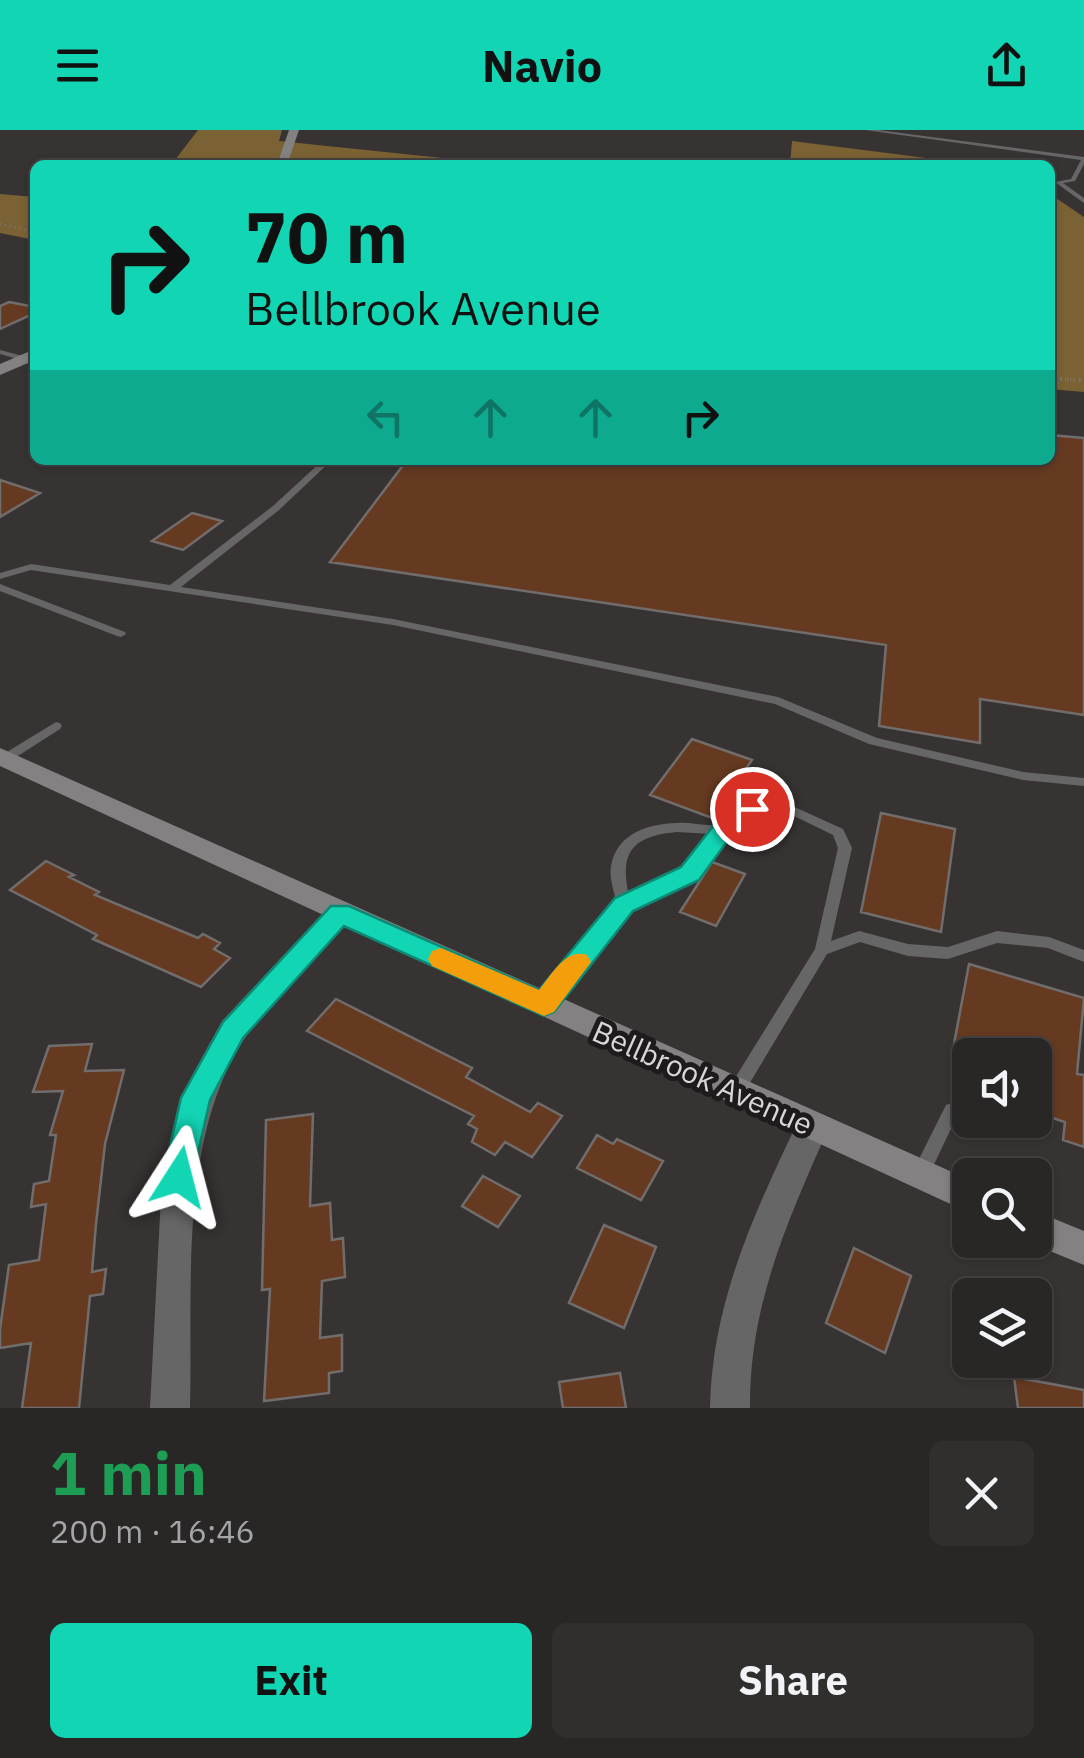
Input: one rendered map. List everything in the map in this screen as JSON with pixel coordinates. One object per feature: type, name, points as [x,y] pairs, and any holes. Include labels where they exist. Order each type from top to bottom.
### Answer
[{"type":"street","points":[[284,160],[294,130]]},
{"type":"street","points":[[1,364],[30,356]]},
{"type":"street","name":"Bellbrook Avenue","points":[[3,757],[952,1189]]},
{"type":"street","points":[[170,1408],[179,1177],[196,1098],[233,1030],[340,913]]},
{"type":"street","points":[[730,1408],[735,1318],[746,1277],[812,1127]]},
{"type":"street","points":[[1052,1235],[1084,1248]]},
{"type":"lane","points":[[866,130],[1084,159],[1073,180],[1058,182],[1084,201]]},
{"type":"lane","points":[[173,588],[276,508],[323,465]]},
{"type":"lane","points":[[0,576],[32,567],[393,622],[778,701],[873,741],[1023,776],[1084,782]]},
{"type":"lane","points":[[0,587],[121,634]]},
{"type":"lane","points":[[3,757],[56,726]]},
{"type":"lane","points":[[544,1004],[624,904],[690,873],[722,830],[752,809],[788,808],[838,832],[845,848],[822,950],[736,1090]]},
{"type":"lane","points":[[624,904],[617,868],[622,851],[636,838],[663,827],[722,830]]},
{"type":"lane","points":[[822,950],[859,936],[908,950],[948,953],[997,937],[1049,944],[1084,956]]},
{"type":"lane","points":[[920,1173],[952,1110]]},
{"type":"path","points":[[0,224],[30,231]]},
{"type":"path","points":[[1055,378],[1084,381]]},
{"type":"shaded area","points":[[198,130],[282,130],[279,141],[463,160],[175,160]]},
{"type":"shaded area","points":[[792,141],[942,160],[790,160]]},
{"type":"shaded area","points":[[0,194],[30,197],[30,239],[0,233]]},
{"type":"shaded area","points":[[1055,197],[1084,217],[1084,392],[1055,389]]},
{"type":"building","points":[[9,302],[30,306],[30,315],[0,329],[0,306]]},
{"type":"building","points":[[1055,435],[1084,438],[1084,715],[980,699],[980,743],[879,726],[886,645],[330,562],[403,465],[1055,465]]},
{"type":"building","points":[[0,480],[40,493],[0,517]]},
{"type":"building","points":[[192,513],[222,521],[183,550],[152,541]]},
{"type":"building","points":[[692,739],[752,760],[712,818],[650,795]]},
{"type":"building","points":[[881,813],[955,829],[941,932],[861,912]]},
{"type":"building","points":[[46,861],[99,892],[95,895],[198,938],[203,934],[220,943],[214,949],[230,958],[201,987],[93,939],[97,935],[10,890]]},
{"type":"building","points":[[712,862],[745,874],[716,926],[680,912]]},
{"type":"building","points":[[969,964],[1084,998],[1077,1074],[1084,1075],[1084,1147],[1063,1140],[1065,1122],[1052,1118],[1052,1038],[955,1038]]},
{"type":"building","points":[[336,999],[472,1068],[466,1077],[530,1112],[538,1103],[562,1116],[532,1157],[505,1142],[495,1155],[472,1142],[477,1129],[468,1124],[474,1116],[307,1031]]},
{"type":"building","points":[[92,1044],[85,1071],[124,1070],[105,1144],[96,1224],[92,1272],[106,1269],[103,1294],[90,1296],[79,1408],[22,1408],[31,1343],[0,1348],[0,1329],[9,1265],[39,1260],[46,1204],[31,1207],[34,1184],[49,1181],[56,1135],[50,1135],[63,1091],[33,1092],[49,1046]]},
{"type":"building","points":[[313,1114],[310,1206],[330,1203],[332,1240],[343,1238],[345,1277],[322,1281],[320,1338],[342,1335],[342,1371],[329,1373],[329,1393],[264,1401],[270,1289],[262,1290],[266,1120]]},
{"type":"building","points":[[597,1135],[613,1144],[617,1139],[663,1161],[641,1200],[577,1168]]},
{"type":"building","points":[[483,1176],[520,1196],[498,1227],[462,1206]]},
{"type":"building","points":[[604,1225],[656,1247],[624,1328],[569,1303]]},
{"type":"building","points":[[854,1248],[911,1276],[885,1353],[826,1323]]},
{"type":"building","points":[[620,1373],[626,1408],[563,1408],[559,1382]]},
{"type":"building","points":[[1014,1378],[1084,1390],[1084,1408],[1018,1408]]},
{"type":"slow traffic","points":[[441,959],[544,1004],[578,962]]},
{"type":"route","points":[[179,1177],[196,1098],[233,1030],[340,913],[544,1004],[624,904],[690,873],[722,830],[752,809]]}]
